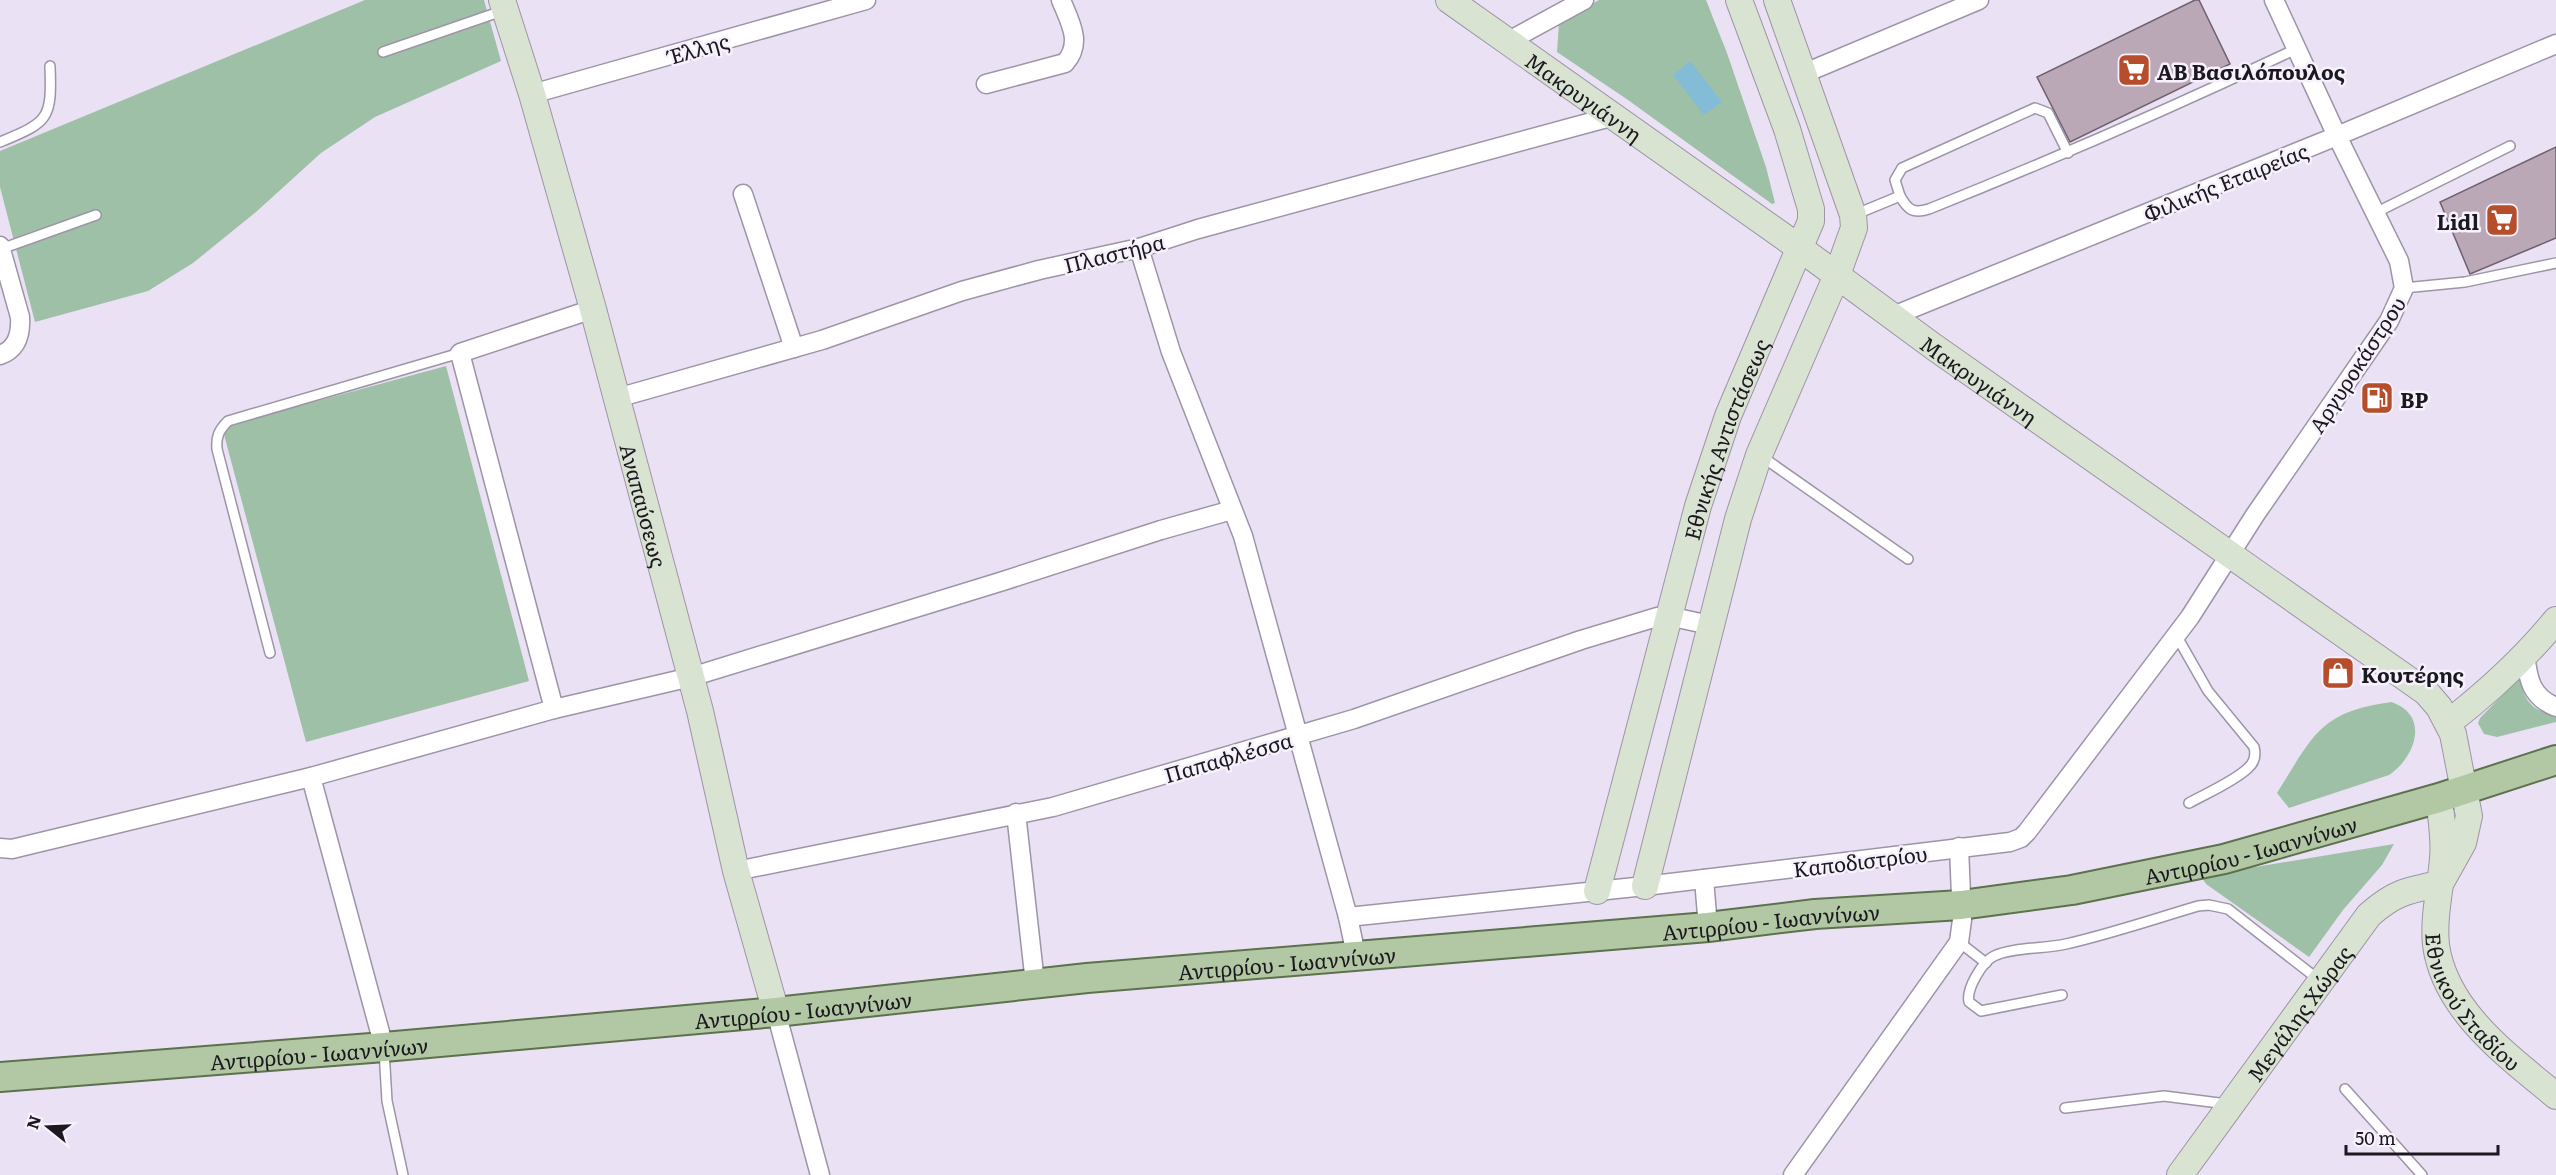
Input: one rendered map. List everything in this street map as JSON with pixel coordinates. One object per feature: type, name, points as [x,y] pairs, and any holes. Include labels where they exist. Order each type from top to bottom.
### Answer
[{"type":"main road","name":"Αντιρρίου - Ιωαννίνων","points":[[0,1077],[384,1047],[776,1012],[1035,983],[1708,927],[1815,914],[1961,905],[2072,890],[2224,859],[2452,794],[2556,760]]},
{"type":"street","name":"Έλλης","points":[[532,94],[839,4],[866,0]]},
{"type":"street","points":[[986,84],[1065,63],[1075,49],[1075,38],[1061,0]]},
{"type":"street","name":"Μακρυγιάννη","points":[[1449,0],[2426,692],[2439,707],[2456,745],[2452,794]]},
{"type":"street","points":[[1509,41],[1584,0]]},
{"type":"street","name":"Εθνικής Αντιστάσεως","points":[[1597,891],[1698,506],[1728,416],[1810,229],[1811,209],[1786,129],[1739,0]]},
{"type":"street","name":"Εθνικής Αντιστάσεως","points":[[1645,886],[1738,519],[1759,455],[1837,275],[1854,228],[1853,215],[1805,73],[1777,0]]},
{"type":"street","points":[[1805,73],[1979,0]]},
{"type":"street","name":"Αργυροκάστρου","points":[[2231,554],[2255,515],[2389,321],[2404,288],[2399,261],[2337,136],[2274,0]]},
{"type":"street","name":"Αναπαύσεως","points":[[504,5],[532,94],[593,309],[691,676],[736,871],[776,1012]]},
{"type":"street","name":"Φιλικής Εταιρείας","points":[[1893,316],[2337,136],[2556,44]]},
{"type":"street","name":"Πλαστήρα","points":[[617,398],[794,348],[962,291],[1039,270],[1139,248],[1198,229],[1614,116]]},
{"type":"street","points":[[743,194],[794,348]]},
{"type":"street","points":[[0,247],[21,317],[21,329],[14,346],[0,355]]},
{"type":"street","points":[[1139,248],[1171,352],[1243,536],[1348,917],[1356,955]]},
{"type":"street","points":[[554,709],[460,353],[593,309]]},
{"type":"street","points":[[2,849],[311,777],[554,709],[691,676],[1232,510]]},
{"type":"street","name":"Καποδιστρίου","points":[[1348,917],[1645,886],[2010,842],[2021,838],[2176,635],[2231,554]]},
{"type":"street","name":"Παπαφλέσσα","points":[[736,871],[1053,807],[1354,719],[1581,640],[1658,617],[1668,616],[1710,625]]},
{"type":"street","points":[[2448,723],[2491,688],[2556,620]]},
{"type":"street","points":[[2525,655],[2531,688],[2541,699],[2556,706]]},
{"type":"street","points":[[311,777],[384,1047]]},
{"type":"street","name":"Εθνικού Σταδίου","points":[[2452,794],[2469,824],[2463,843],[2440,884],[2436,945],[2442,969],[2455,996],[2476,1024],[2500,1049],[2556,1096]]},
{"type":"street","points":[[1016,813],[1035,983]]},
{"type":"street","points":[[1793,1175],[1959,942],[1961,905],[1959,847]]},
{"type":"street","points":[[1704,879],[1708,927]]},
{"type":"street","name":"Μεγάλης Χώρας","points":[[2180,1175],[2369,915],[2387,899],[2409,890],[2440,884]]},
{"type":"street","points":[[776,1012],[820,1175]]},
{"type":"lane","points":[[382,52],[504,5]]},
{"type":"lane","points":[[2068,153],[2048,113],[2035,108],[1902,168],[1895,180],[1900,196],[1908,209],[1921,212],[2068,153],[2298,48]]},
{"type":"lane","points":[[0,142],[33,129],[41,123],[51,98],[50,66]]},
{"type":"lane","points":[[2375,213],[2510,146]]},
{"type":"lane","points":[[1853,215],[1900,196]]},
{"type":"lane","points":[[0,247],[96,215]]},
{"type":"lane","points":[[2404,288],[2465,282],[2556,263]]},
{"type":"lane","points":[[270,653],[217,449],[216,437],[220,428],[228,421],[460,353]]},
{"type":"lane","points":[[1759,455],[1908,559]]},
{"type":"lane","points":[[2176,635],[2208,691],[2256,752],[2248,768],[2189,803]]},
{"type":"lane","points":[[2062,995],[1981,1011],[1970,1002],[1968,994],[1972,982],[1986,963],[1996,955],[2066,944],[2198,906],[2209,905],[2228,909],[2320,981]]},
{"type":"lane","points":[[1959,942],[1986,963]]},
{"type":"lane","points":[[384,1047],[387,1101],[403,1175]]},
{"type":"lane","points":[[2345,1089],[2422,1175]]},
{"type":"lane","points":[[2065,1108],[2164,1096],[2229,1105]]},
{"type":"green space","points":[[365,0],[484,0],[501,61],[375,117],[321,153],[256,212],[193,263],[148,291],[35,322],[0,187],[0,151]]},
{"type":"green space","points":[[1599,0],[1706,0],[1727,53],[1766,167],[1775,203],[1772,204],[1557,52],[1559,23]]},
{"type":"green space","points":[[446,366],[529,681],[306,742],[222,427]]},
{"type":"green space","points":[[2520,677],[2530,703],[2540,711],[2556,716],[2556,722],[2497,737],[2484,734],[2478,723],[2480,718]]},
{"type":"green space","points":[[2391,702],[2403,708],[2411,716],[2415,726],[2412,748],[2398,768],[2389,775],[2289,808],[2277,793],[2300,756],[2320,730],[2348,712]]},
{"type":"green space","points":[[2394,844],[2382,865],[2343,910],[2309,957],[2206,884],[2201,876]]},
{"type":"water","points":[[1690,61],[1722,102],[1704,115],[1673,75]]},
{"type":"building","name":"ΑΒ Βασιλόπουλος","points":[[2199,0],[2230,64],[2070,142],[2037,77]]},
{"type":"building","name":"Lidl","points":[[2556,147],[2556,238],[2470,274],[2440,202]]},
{"type":"place","name":"ΑΒ Βασιλόπουλος","points":[[2134,70]]},
{"type":"place","name":"Lidl","points":[[2502,220]]},
{"type":"place","name":"BP","points":[[2377,398]]},
{"type":"place","name":"Κουτέρης","points":[[2338,673]]}]
